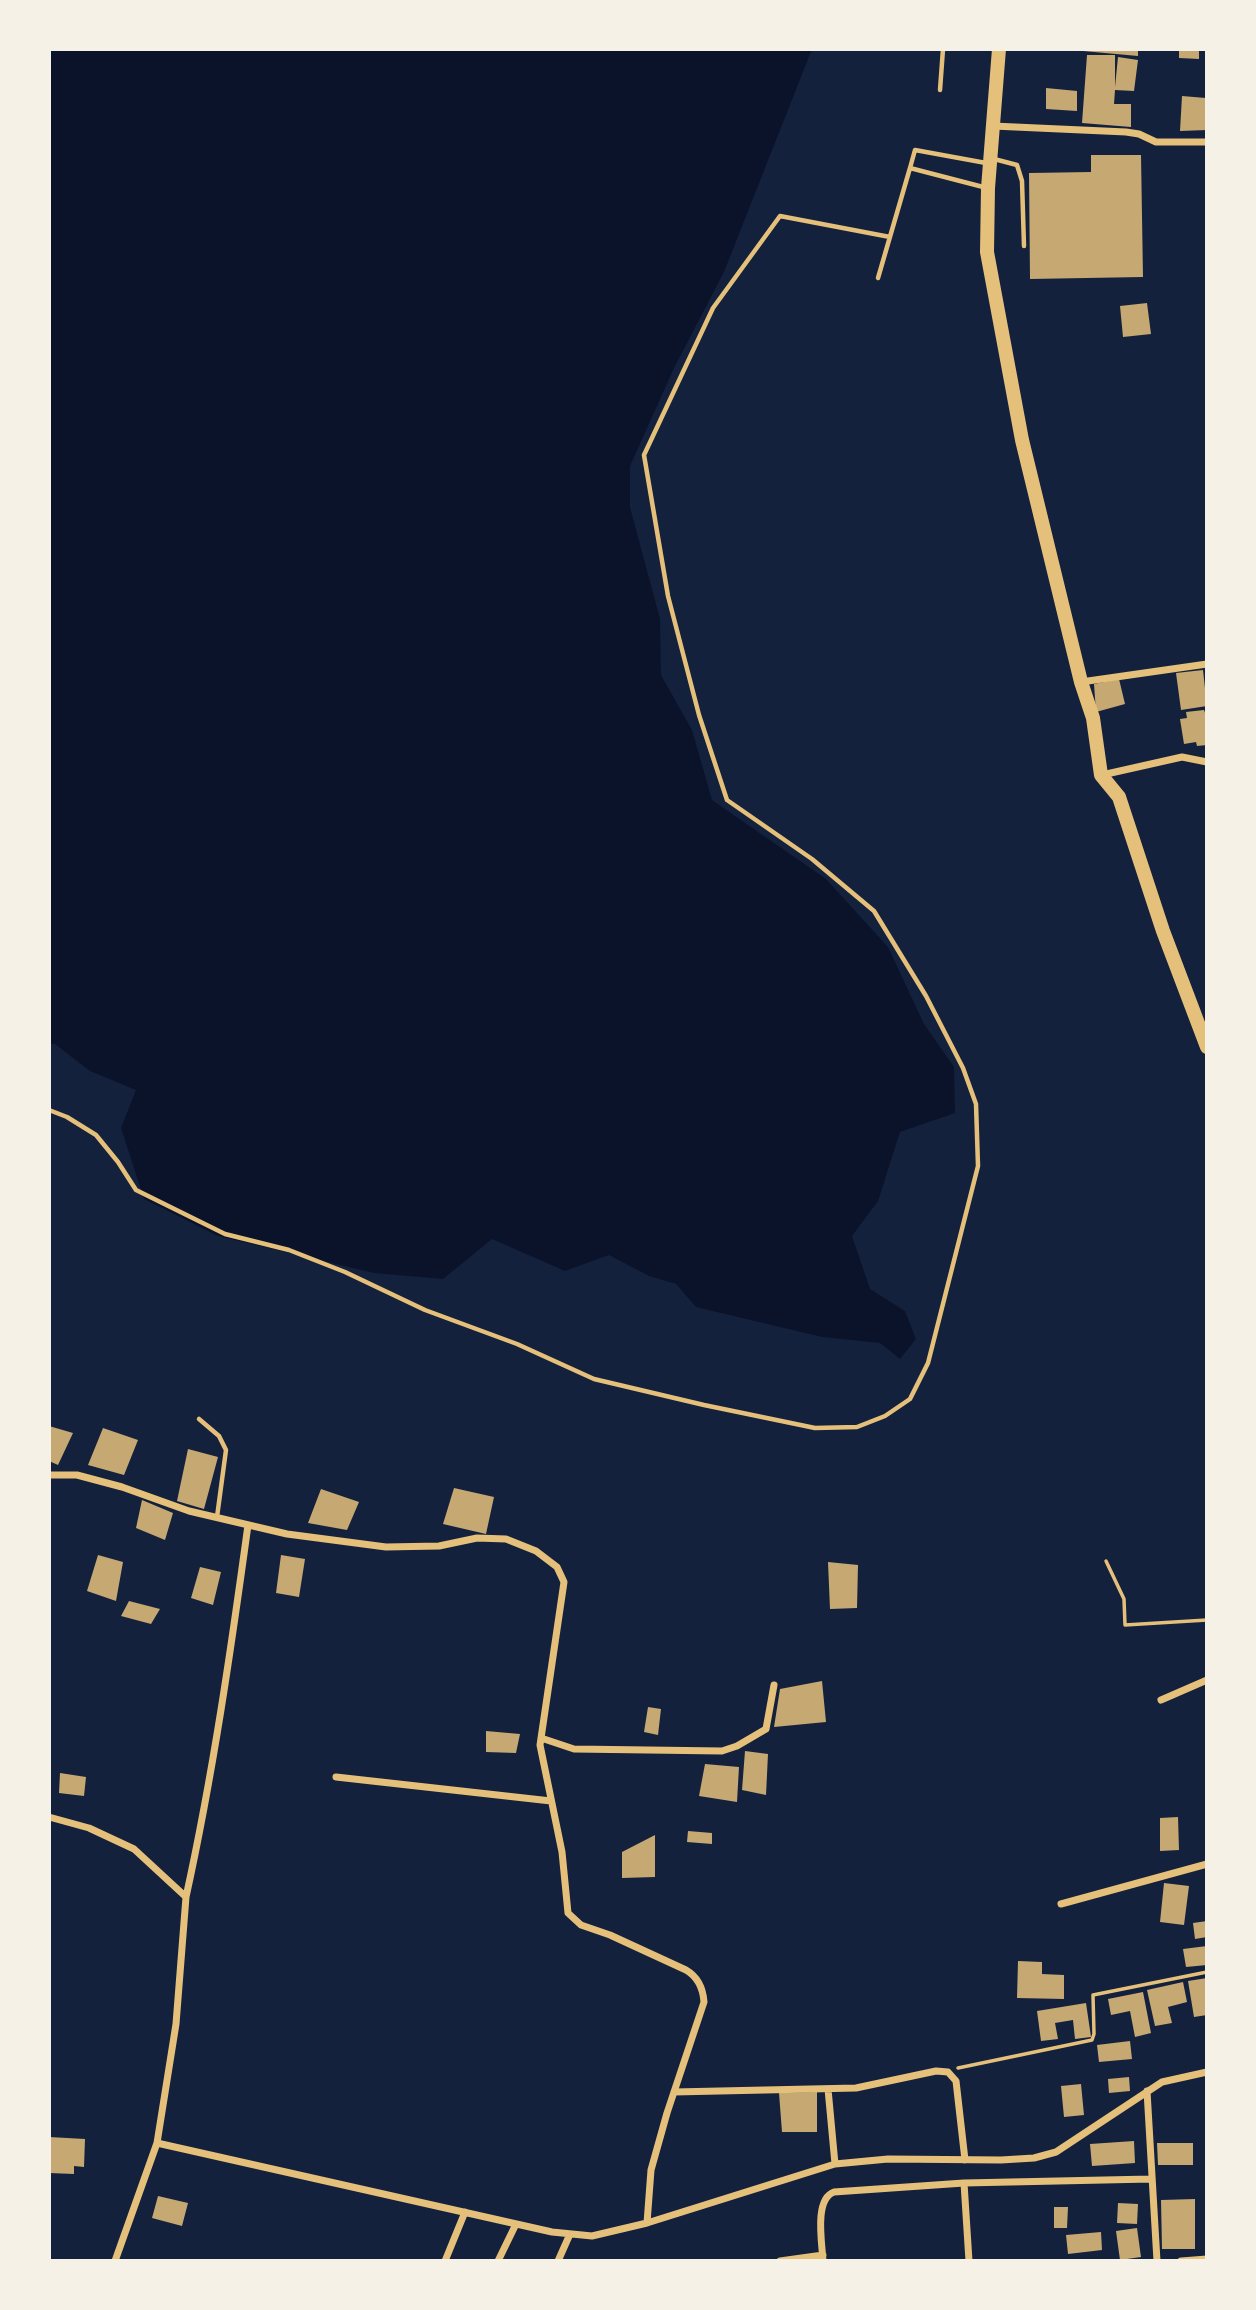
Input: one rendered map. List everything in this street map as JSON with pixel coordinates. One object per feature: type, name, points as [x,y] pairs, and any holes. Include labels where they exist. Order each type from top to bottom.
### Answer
[{"type":"main road","points":[[999,49],[988,188],[987,252],[1022,440],[1081,682],[1093,719],[1101,775],[1119,797],[1163,931],[1207,1048]]},
{"type":"street","points":[[992,126],[1126,132],[1139,134],[1156,142],[1207,142]]},
{"type":"street","points":[[1081,682],[1207,664]]},
{"type":"street","points":[[1101,775],[1182,757],[1207,762]]},
{"type":"street","points":[[49,1475],[77,1475],[189,1511],[287,1534],[386,1547],[439,1546],[477,1538],[506,1539],[536,1551],[557,1567],[564,1581],[540,1745],[562,1852],[568,1913],[581,1925],[610,1935],[686,1970],[703,1990],[704,2001],[651,2170],[647,2223]]},
{"type":"street","points":[[115,2261],[157,2143],[176,2024],[186,1897],[205,1805],[248,1525]]},
{"type":"street","points":[[1161,1700],[1207,1681]]},
{"type":"street","points":[[541,1738],[575,1749],[722,1751],[737,1746],[766,1728],[774,1685]]},
{"type":"street","points":[[336,1777],[551,1801]]},
{"type":"street","points":[[49,1817],[89,1828],[134,1849],[186,1897]]},
{"type":"street","points":[[1061,1904],[1207,1864]]},
{"type":"street","points":[[674,2092],[856,2088],[943,2071],[952,2074],[956,2081],[965,2160]]},
{"type":"street","points":[[157,2143],[516,2224],[592,2236],[647,2223],[835,2164],[888,2159],[1034,2158],[1055,2152],[1162,2082],[1207,2072]]},
{"type":"street","points":[[828,2089],[835,2164]]},
{"type":"street","points":[[1147,2091],[1157,2261]]},
{"type":"street","points":[[780,2261],[823,2258],[821,2205],[829,2193],[964,2183],[1151,2179]]},
{"type":"street","points":[[964,2183],[969,2261]]},
{"type":"street","points":[[445,2261],[465,2212]]},
{"type":"street","points":[[498,2261],[516,2224]]},
{"type":"street","points":[[558,2261],[570,2234]]},
{"type":"street","points":[[1181,2261],[1207,2259]]},
{"type":"lane","points":[[940,90],[943,49]]},
{"type":"lane","points":[[878,278],[915,150],[1017,165],[1022,181],[1024,246]]},
{"type":"lane","points":[[911,168],[988,188]]},
{"type":"lane","points":[[49,1110],[67,1117],[96,1135],[118,1161],[136,1189],[225,1234],[289,1251],[345,1272],[425,1310],[517,1344],[594,1379],[816,1428],[857,1427],[886,1416],[910,1399],[928,1363],[978,1166],[976,1104],[963,1068],[926,996],[874,911],[812,859],[727,800],[699,715],[668,596],[644,455],[713,308],[780,216],[890,237]]},
{"type":"lane","points":[[199,1419],[219,1436],[226,1450],[217,1517]]},
{"type":"path","points":[[1105,1561],[1124,1599],[1125,1625],[1207,1620]]},
{"type":"path","points":[[943,2071],[1091,2040],[1094,2034],[1093,1995],[1207,1972]]},
{"type":"water","points":[[49,49],[812,49],[724,272],[674,368],[630,466],[630,507],[660,619],[661,675],[692,730],[712,800],[826,879],[888,947],[924,1024],[954,1067],[955,1113],[900,1132],[878,1201],[852,1236],[870,1289],[905,1311],[916,1339],[900,1359],[880,1343],[822,1337],[696,1307],[676,1284],[649,1276],[609,1255],[565,1271],[492,1239],[443,1279],[374,1273],[218,1236],[144,1199],[121,1128],[136,1090],[90,1071],[55,1044],[49,1044]]},
{"type":"building","points":[[1138,49],[1138,56],[1083,51]]},
{"type":"building","points":[[1179,49],[1199,49],[1199,59],[1179,58]]},
{"type":"building","points":[[1087,55],[1115,55],[1115,87],[1118,57],[1138,60],[1134,91],[1115,90],[1114,104],[1131,104],[1131,127],[1082,123]]},
{"type":"building","points":[[1046,88],[1077,91],[1077,111],[1046,109]]},
{"type":"building","points":[[1182,96],[1206,98],[1207,130],[1180,131]]},
{"type":"building","points":[[1091,155],[1141,155],[1143,277],[1030,279],[1029,173],[1091,172]]},
{"type":"building","points":[[1147,303],[1151,334],[1123,337],[1120,306]]},
{"type":"building","points":[[1203,670],[1207,706],[1181,710],[1176,673]]},
{"type":"building","points":[[1119,679],[1125,704],[1096,712],[1094,684]]},
{"type":"building","points":[[1204,710],[1207,718],[1207,745],[1197,746],[1196,742],[1184,744],[1180,719],[1187,718],[1186,712]]},
{"type":"building","points":[[49,1426],[73,1433],[58,1465],[49,1461]]},
{"type":"building","points":[[103,1428],[138,1440],[124,1475],[88,1465]]},
{"type":"building","points":[[188,1449],[218,1457],[204,1509],[177,1501]]},
{"type":"building","points":[[454,1488],[494,1497],[486,1534],[443,1524]]},
{"type":"building","points":[[321,1489],[359,1502],[347,1530],[308,1523]]},
{"type":"building","points":[[142,1500],[173,1513],[165,1540],[136,1528]]},
{"type":"building","points":[[98,1555],[123,1562],[116,1601],[87,1591]]},
{"type":"building","points":[[281,1555],[305,1559],[299,1597],[276,1593]]},
{"type":"building","points":[[828,1562],[858,1565],[857,1608],[830,1609]]},
{"type":"building","points":[[200,1567],[221,1572],[213,1605],[191,1598]]},
{"type":"building","points":[[129,1601],[160,1609],[151,1624],[121,1616]]},
{"type":"building","points":[[822,1681],[826,1722],[774,1727],[780,1689]]},
{"type":"building","points":[[648,1707],[661,1709],[658,1735],[644,1732]]},
{"type":"building","points":[[486,1731],[520,1734],[516,1753],[486,1752]]},
{"type":"building","points":[[745,1751],[768,1754],[766,1795],[742,1790]]},
{"type":"building","points":[[705,1764],[739,1767],[737,1802],[699,1796]]},
{"type":"building","points":[[60,1773],[86,1777],[84,1796],[59,1793]]},
{"type":"building","points":[[1178,1817],[1179,1850],[1160,1851],[1160,1818]]},
{"type":"building","points":[[688,1831],[712,1833],[712,1844],[687,1842]]},
{"type":"building","points":[[655,1835],[655,1877],[622,1878],[622,1852]]},
{"type":"building","points":[[1164,1883],[1189,1886],[1184,1925],[1160,1922]]},
{"type":"building","points":[[1207,1921],[1207,1937],[1195,1939],[1193,1923]]},
{"type":"building","points":[[1207,1946],[1207,1965],[1186,1967],[1183,1949]]},
{"type":"building","points":[[1018,1961],[1042,1962],[1042,1974],[1064,1975],[1064,1999],[1017,1998]]},
{"type":"building","points":[[1207,1978],[1207,2015],[1194,2017],[1188,1981]]},
{"type":"building","points":[[1183,1982],[1187,2002],[1168,2007],[1172,2023],[1155,2026],[1147,1990]]},
{"type":"building","points":[[1143,1992],[1151,2033],[1135,2037],[1130,2011],[1111,2015],[1108,1999]]},
{"type":"building","points":[[1086,2003],[1091,2037],[1075,2039],[1073,2020],[1055,2023],[1058,2039],[1041,2041],[1037,2011]]},
{"type":"building","points":[[1130,2041],[1132,2059],[1099,2062],[1097,2045]]},
{"type":"building","points":[[1129,2077],[1130,2091],[1109,2093],[1108,2079]]},
{"type":"building","points":[[1081,2084],[1084,2115],[1064,2117],[1061,2086]]},
{"type":"building","points":[[817,2092],[817,2132],[782,2132],[779,2093]]},
{"type":"building","points":[[49,2137],[85,2139],[84,2167],[74,2166],[74,2174],[49,2173]]},
{"type":"building","points":[[1134,2141],[1135,2163],[1092,2166],[1090,2144]]},
{"type":"building","points":[[1157,2143],[1193,2143],[1193,2165],[1158,2165]]},
{"type":"building","points":[[158,2196],[188,2203],[182,2226],[152,2218]]},
{"type":"building","points":[[1195,2199],[1195,2249],[1162,2249],[1161,2200]]},
{"type":"building","points":[[1118,2203],[1138,2204],[1137,2224],[1117,2223]]},
{"type":"building","points":[[1054,2207],[1068,2207],[1067,2228],[1054,2228]]},
{"type":"building","points":[[1137,2228],[1141,2257],[1120,2260],[1116,2231]]},
{"type":"building","points":[[1101,2232],[1102,2250],[1068,2254],[1066,2235]]}]
